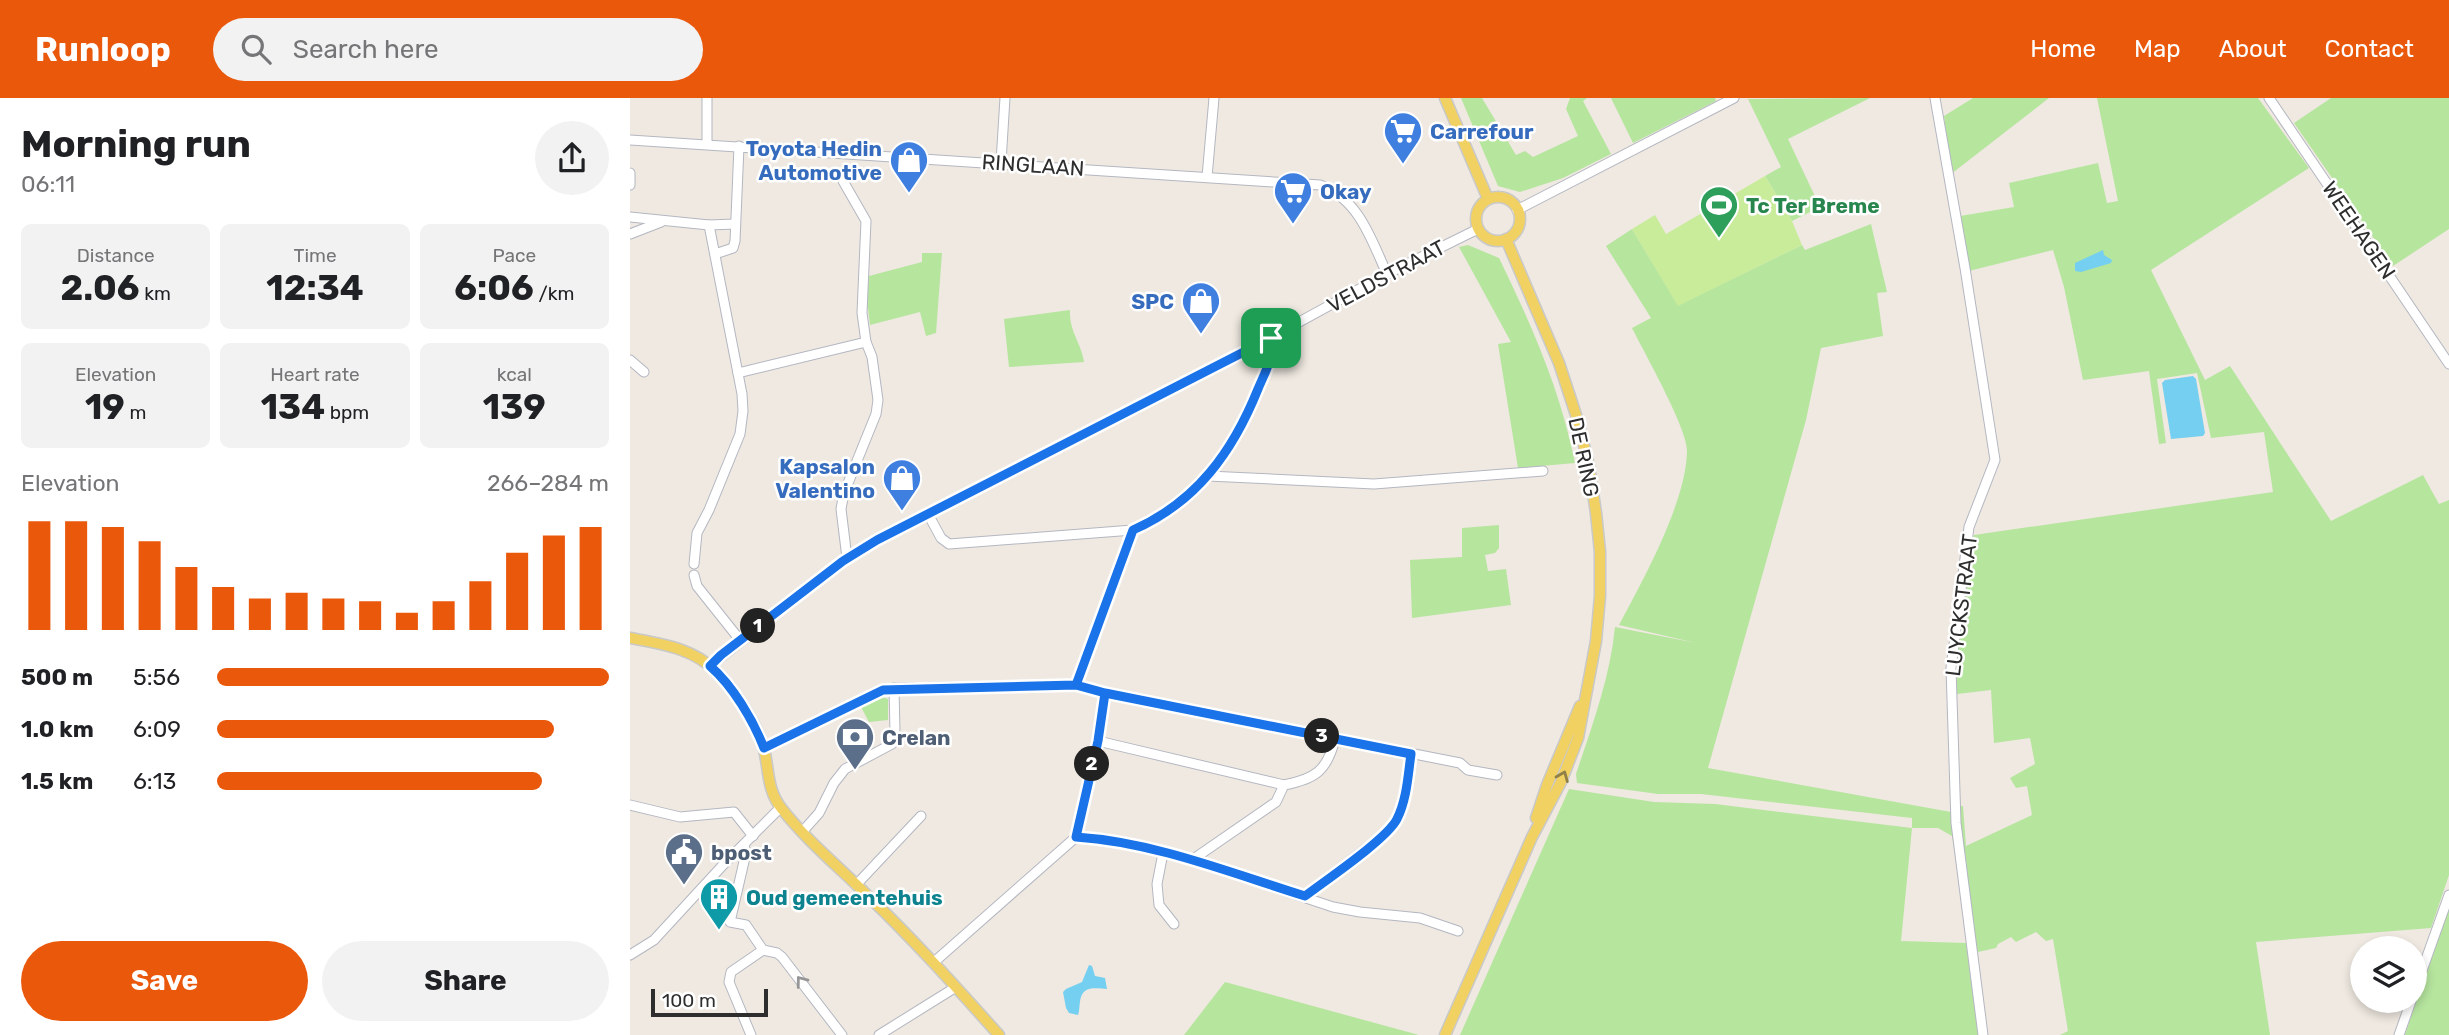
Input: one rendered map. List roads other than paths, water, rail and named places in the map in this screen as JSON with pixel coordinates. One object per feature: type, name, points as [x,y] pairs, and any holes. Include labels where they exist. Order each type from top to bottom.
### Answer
[{"type":"main road","points":[[1445,98],[1488,200]]},
{"type":"main road","points":[[1488,200],[1507,200],[1517,210],[1517,229],[1506,239],[1488,239],[1478,229],[1478,209],[1488,200]]},
{"type":"main road","name":"DE RING","points":[[1445,1035],[1578,737],[1596,641],[1600,596],[1600,552],[1589,466],[1567,385],[1506,239]]},
{"type":"main road","points":[[630,638],[681,649],[699,657],[718,673],[746,713],[764,748],[766,774],[780,808],[933,963],[999,1035]]},
{"type":"street","points":[[706,144],[707,98]]},
{"type":"street","points":[[1001,162],[1005,98]]},
{"type":"street","points":[[1207,177],[1214,98]]},
{"type":"street","points":[[1517,210],[1721,101],[1734,98]]},
{"type":"street","name":"LUYCKSTRAAT","points":[[1935,98],[1995,460],[1969,527],[1951,668],[1956,824],[1983,1035]]},
{"type":"street","name":"WEEHAGEN","points":[[2269,98],[2449,363]]},
{"type":"street","name":"RINGLAAN","points":[[630,139],[1320,185],[1333,189],[1356,209],[1387,274]]},
{"type":"street","points":[[715,254],[733,248],[739,146]]},
{"type":"street","points":[[630,185],[631,173]]},
{"type":"street","points":[[844,181],[866,220],[861,291],[866,342],[872,356],[878,400],[876,414],[844,493],[841,509],[847,558]]},
{"type":"street","points":[[630,216],[709,225],[735,223]]},
{"type":"street","points":[[630,234],[663,221]]},
{"type":"street","points":[[694,564],[698,533],[740,433],[743,411],[709,225]]},
{"type":"street","name":"VELDSTRAAT","points":[[710,666],[847,558],[1271,338],[1387,274],[1478,229]]},
{"type":"street","points":[[928,514],[941,538],[949,544],[1133,530],[1151,522],[1172,509],[1208,476],[1244,425],[1273,352],[1271,338]]},
{"type":"street","points":[[738,373],[866,342]]},
{"type":"street","points":[[630,360],[644,372]]},
{"type":"street","points":[[1208,476],[1374,484],[1543,471]]},
{"type":"street","points":[[1076,685],[1133,530]]},
{"type":"street","points":[[694,575],[697,586],[740,640]]},
{"type":"street","points":[[764,748],[883,690],[1076,685],[1460,763],[1468,770],[1497,775]]},
{"type":"street","points":[[802,832],[819,813],[834,783],[845,769],[892,744],[895,733],[894,688]]},
{"type":"street","points":[[933,963],[1076,837],[1098,741],[1105,693]]},
{"type":"street","points":[[1098,741],[1284,785],[1304,781],[1323,768],[1331,755],[1335,738]]},
{"type":"street","points":[[1305,896],[1377,841],[1396,822],[1404,798],[1411,754]]},
{"type":"street","points":[[1192,860],[1276,803],[1284,785]]},
{"type":"street","points":[[630,805],[680,817],[734,812],[753,836]]},
{"type":"street","points":[[630,955],[654,940],[780,808]]},
{"type":"street","points":[[856,885],[921,816]]},
{"type":"street","points":[[1076,837],[1105,839],[1192,860],[1333,907],[1420,918],[1458,931]]},
{"type":"street","points":[[744,845],[746,853],[730,922],[746,925],[763,950],[782,957],[842,1035]]},
{"type":"street","points":[[1163,853],[1157,884],[1159,905],[1174,924]]},
{"type":"street","points":[[2427,956],[2449,895]]},
{"type":"street","points":[[751,1035],[729,976],[763,950]]},
{"type":"street","points":[[879,1035],[956,987]]},
{"type":"street","points":[[2399,1035],[2407,1013]]},
{"type":"water","points":[[2103,250],[2104,255],[2112,260],[2111,263],[2081,272],[2075,271],[2075,263]]},
{"type":"water","points":[[2193,376],[2196,379],[2205,433],[2203,436],[2171,439],[2162,383],[2165,380]]},
{"type":"water","points":[[1089,965],[1092,966],[1095,976],[1105,978],[1107,989],[1092,988],[1086,991],[1081,997],[1078,1015],[1069,1013],[1063,992],[1082,982]]},
{"type":"place","name":"Carrefour","points":[[1403,165]]},
{"type":"place","name":"Toyota Hedin Automotive","points":[[909,194]]},
{"type":"place","name":"Okay","points":[[1293,225]]},
{"type":"place","name":"Tc Ter Breme","points":[[1719,239]]},
{"type":"place","name":"SPC","points":[[1201,335]]},
{"type":"place","name":"Kapsalon Valentino","points":[[902,512]]},
{"type":"place","name":"Crelan","points":[[855,771]]},
{"type":"place","name":"bpost","points":[[684,886]]},
{"type":"place","name":"Oud gemeentehuis","points":[[719,931]]}]
